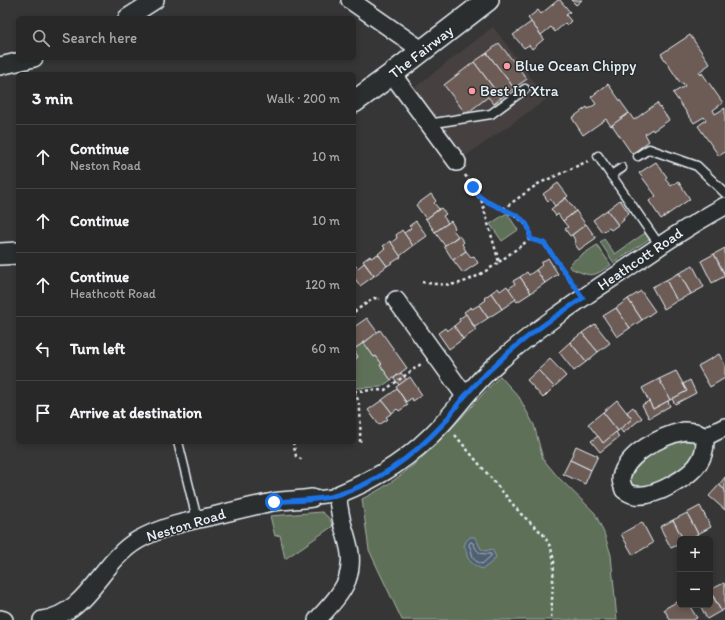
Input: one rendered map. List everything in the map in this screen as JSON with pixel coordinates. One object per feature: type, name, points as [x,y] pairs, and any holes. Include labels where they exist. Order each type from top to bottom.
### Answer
[{"type":"street","points":[[130,16],[155,0]]},
{"type":"street","points":[[350,0],[422,51]]},
{"type":"street","name":"The Fairway","points":[[356,101],[488,0]]},
{"type":"street","points":[[0,66],[26,60]]},
{"type":"street","points":[[392,74],[457,162]]},
{"type":"street","name":"Heathcott Road","points":[[337,495],[367,483],[384,473],[416,450],[444,422],[465,396],[492,368],[525,339],[553,318],[695,222],[725,206]]},
{"type":"street","points":[[0,254],[16,253]]},
{"type":"street","points":[[396,300],[465,396]]},
{"type":"street","points":[[705,437],[725,427]]},
{"type":"street","points":[[684,431],[695,432],[705,437],[705,448],[701,460],[690,472],[678,481],[664,489],[649,494],[635,495],[624,490],[621,480],[625,469],[633,458],[645,448],[671,434],[684,431]]},
{"type":"street","points":[[312,498],[337,495],[343,525],[350,547],[350,566],[346,581],[338,595],[317,620]]},
{"type":"street","name":"Neston Road","points":[[45,620],[67,612],[84,597],[118,556],[137,540],[160,530],[197,519],[274,502],[312,498]]},
{"type":"street","points":[[0,619],[4,620]]},
{"type":"lane","points":[[428,124],[491,114],[525,89]]},
{"type":"lane","points":[[638,156],[650,149],[697,166],[725,193]]},
{"type":"lane","points":[[598,156],[660,246]]},
{"type":"lane","points":[[611,175],[622,168]]},
{"type":"lane","points":[[178,444],[197,519]]},
{"type":"path","points":[[503,208],[538,184],[598,156]]},
{"type":"path","points":[[457,162],[476,194],[481,199],[503,208],[523,221],[529,229],[530,239]]},
{"type":"path","points":[[481,199],[499,262]]},
{"type":"path","points":[[422,282],[431,284],[459,283],[499,262],[530,239]]},
{"type":"path","points":[[530,239],[544,243],[583,298]]},
{"type":"path","points":[[356,311],[374,298],[396,300]]},
{"type":"path","points":[[356,391],[385,390],[434,354]]},
{"type":"path","points":[[356,394],[358,397],[360,414],[360,442]]},
{"type":"path","points":[[444,422],[521,514],[543,534],[551,548],[554,561],[551,620]]},
{"type":"path","points":[[293,444],[296,456],[304,461]]},
{"type":"shaded area","points":[[493,27],[547,99],[464,157],[413,89]]},
{"type":"green space","points":[[507,213],[518,230],[502,241],[490,224]]},
{"type":"green space","points":[[645,233],[649,239],[614,263],[600,242],[604,239],[615,254]]},
{"type":"green space","points":[[597,245],[611,265],[591,275],[570,268],[569,266],[573,261]]},
{"type":"green space","points":[[364,343],[374,357],[376,356],[382,364],[380,365],[391,380],[381,387],[356,388],[356,358],[358,357],[356,348]]},
{"type":"green space","points":[[500,376],[519,397],[534,425],[543,459],[558,477],[595,513],[604,533],[611,555],[617,620],[402,620],[369,550],[362,499],[383,488],[402,475],[419,460]]},
{"type":"green space","points":[[692,441],[698,445],[695,453],[674,475],[665,481],[646,488],[637,488],[629,484],[630,476],[648,457],[662,448],[678,442]]},
{"type":"green space","points":[[322,512],[329,518],[333,526],[285,559],[280,535],[275,536],[270,516]]},
{"type":"water","points":[[470,537],[475,537],[481,549],[485,551],[492,549],[496,557],[483,569],[473,564],[467,556],[464,546]]},
{"type":"building","points":[[560,0],[570,12],[566,15],[571,21],[567,25],[565,23],[555,32],[551,27],[541,35],[528,18],[538,10],[541,14]]},
{"type":"building","points":[[571,0],[582,0],[576,5]]},
{"type":"building","points":[[531,22],[544,39],[532,49],[529,45],[524,48],[513,35]]},
{"type":"building","points":[[690,35],[710,64],[699,72],[701,75],[702,73],[723,103],[713,110],[715,114],[725,108],[725,152],[719,156],[698,126],[706,120],[704,117],[694,123],[673,93],[685,86],[683,83],[681,84],[661,54]]},
{"type":"building","name":"Blue Ocean Chippy","points":[[499,43],[527,79],[514,88],[487,53]]},
{"type":"building","points":[[487,53],[514,88],[501,98],[474,62]]},
{"type":"building","name":"Best In Xtra","points":[[474,62],[501,98],[494,104],[488,97],[466,114],[444,85]]},
{"type":"building","points":[[608,84],[629,113],[611,126],[606,119],[583,135],[572,118],[587,107],[588,109],[596,104],[591,97]]},
{"type":"building","points":[[657,103],[669,120],[653,131],[652,129],[645,134],[649,141],[632,154],[612,125],[629,113],[634,120]]},
{"type":"building","points":[[656,162],[667,177],[665,179],[671,186],[678,181],[690,199],[661,219],[649,201],[656,196],[639,173]]},
{"type":"building","points":[[558,183],[568,196],[555,206],[550,199],[548,201],[543,194]]},
{"type":"building","points":[[431,194],[436,201],[434,203],[439,209],[426,219],[416,205]]},
{"type":"building","points":[[566,198],[576,211],[563,221],[558,214],[556,216],[551,209]]},
{"type":"building","points":[[620,200],[629,213],[618,225],[607,210]]},
{"type":"building","points":[[441,208],[446,214],[443,216],[448,223],[435,232],[426,219]]},
{"type":"building","points":[[607,210],[618,225],[611,230],[609,228],[602,232],[593,220]]},
{"type":"building","points":[[576,211],[586,225],[570,236],[565,229],[568,227],[563,221]]},
{"type":"building","points":[[416,221],[427,236],[413,246],[404,233],[411,228],[409,226]]},
{"type":"building","points":[[451,221],[455,228],[453,230],[458,236],[445,246],[435,232]]},
{"type":"building","points":[[586,224],[596,238],[579,250],[574,243],[576,242],[572,235]]},
{"type":"building","points":[[402,230],[413,246],[400,256],[391,243],[397,238],[396,235]]},
{"type":"building","points":[[459,236],[464,242],[462,244],[466,251],[453,260],[444,246]]},
{"type":"building","points":[[390,241],[401,257],[387,266],[378,254],[385,248],[383,246]]},
{"type":"building","points":[[725,248],[725,275],[714,254]]},
{"type":"building","points":[[466,251],[471,257],[474,256],[478,263],[463,273],[453,260]]},
{"type":"building","points":[[378,254],[387,266],[374,276],[363,261],[370,256],[371,258]]},
{"type":"building","points":[[714,254],[725,276],[712,283],[701,261]]},
{"type":"building","points":[[548,258],[558,274],[545,283],[536,270],[542,265],[541,263]]},
{"type":"building","points":[[364,263],[374,276],[360,286],[356,280],[356,266],[358,268]]},
{"type":"building","points":[[693,266],[704,287],[691,294],[679,273]]},
{"type":"building","points":[[536,270],[545,283],[531,293],[520,277],[527,272],[529,275]]},
{"type":"building","points":[[679,273],[691,294],[677,301],[666,280]]},
{"type":"building","points":[[520,277],[531,293],[517,302],[508,289],[515,284],[513,281]]},
{"type":"building","points":[[666,280],[677,301],[664,309],[652,287]]},
{"type":"building","points":[[507,286],[516,299],[502,309],[491,293],[498,288],[500,291]]},
{"type":"building","points":[[641,291],[655,311],[642,320],[628,299]]},
{"type":"building","points":[[491,293],[502,309],[488,318],[479,305],[486,300],[484,298]]},
{"type":"building","points":[[628,299],[642,320],[630,328],[616,308]]},
{"type":"building","points":[[479,305],[488,318],[475,327],[464,312],[471,307],[472,309]]},
{"type":"building","points":[[616,308],[630,328],[617,337],[603,316]]},
{"type":"building","points":[[466,314],[476,330],[463,339],[454,326],[460,321],[459,319]]},
{"type":"building","points":[[367,318],[378,333],[356,348],[356,326]]},
{"type":"building","points":[[595,324],[610,343],[598,352],[582,333]]},
{"type":"building","points":[[454,326],[463,339],[449,349],[438,333],[445,328],[447,331]]},
{"type":"building","points":[[380,330],[407,368],[391,380],[380,365],[382,364],[376,356],[374,357],[364,343]]},
{"type":"building","points":[[582,333],[598,352],[586,362],[570,342]]},
{"type":"building","points":[[570,342],[586,362],[574,371],[559,352]]},
{"type":"building","points":[[719,354],[725,365],[725,378],[710,387],[698,366]]},
{"type":"building","points":[[550,359],[566,376],[554,387],[538,370]]},
{"type":"building","points":[[538,370],[554,387],[543,398],[527,380]]},
{"type":"building","points":[[676,371],[687,391],[670,400],[659,379]]},
{"type":"building","points":[[401,373],[407,380],[399,385],[394,378]]},
{"type":"building","points":[[410,377],[422,395],[413,401],[412,398],[406,402],[396,387]]},
{"type":"building","points":[[659,379],[670,400],[653,409],[642,388]]},
{"type":"building","points":[[690,380],[696,393],[675,404],[672,399],[687,391],[683,384]]},
{"type":"building","points":[[397,389],[408,405],[399,411],[397,409],[392,413],[382,400]]},
{"type":"building","points":[[382,400],[392,413],[386,417],[388,419],[379,425],[368,410]]},
{"type":"building","points":[[617,400],[632,419],[618,431],[603,412]]},
{"type":"building","points":[[649,401],[653,409],[668,401],[670,406],[649,418],[642,405]]},
{"type":"building","points":[[633,407],[642,418],[623,433],[620,429],[632,419],[627,412]]},
{"type":"building","points":[[603,412],[618,431],[603,443],[588,424]]},
{"type":"building","points":[[616,432],[619,437],[600,452],[591,441],[598,436],[603,443]]},
{"type":"building","points":[[576,446],[598,456],[591,470],[570,460]]},
{"type":"building","points":[[570,460],[591,470],[585,484],[563,474]]},
{"type":"building","points":[[725,477],[725,490],[719,485]]},
{"type":"building","points":[[719,485],[725,490],[725,510],[709,496]]},
{"type":"building","points":[[700,506],[711,527],[698,534],[687,513]]},
{"type":"building","points":[[687,513],[698,534],[694,536],[681,536],[673,520]]},
{"type":"building","points":[[673,520],[681,536],[677,536],[677,545],[671,548],[660,527]]},
{"type":"building","points":[[642,522],[653,543],[633,555],[621,534]]},
{"type":"building","points":[[724,583],[725,609],[721,611],[713,596],[713,588]]},
{"type":"building","points":[[713,596],[721,611],[707,619],[702,608],[713,608]]},
{"type":"building","points":[[677,602],[677,608],[691,608],[697,618],[693,620],[670,620],[664,609]]},
{"type":"place","name":"Blue Ocean Chippy","points":[[507,66]]},
{"type":"place","name":"Best In Xtra","points":[[472,91]]},
{"type":"route","points":[[274,502],[337,495],[367,483],[384,473],[416,450],[444,422],[465,396],[492,368],[525,339],[583,298],[544,243],[530,239],[529,229],[523,221],[503,208],[481,199],[476,194],[473,187]]}]
